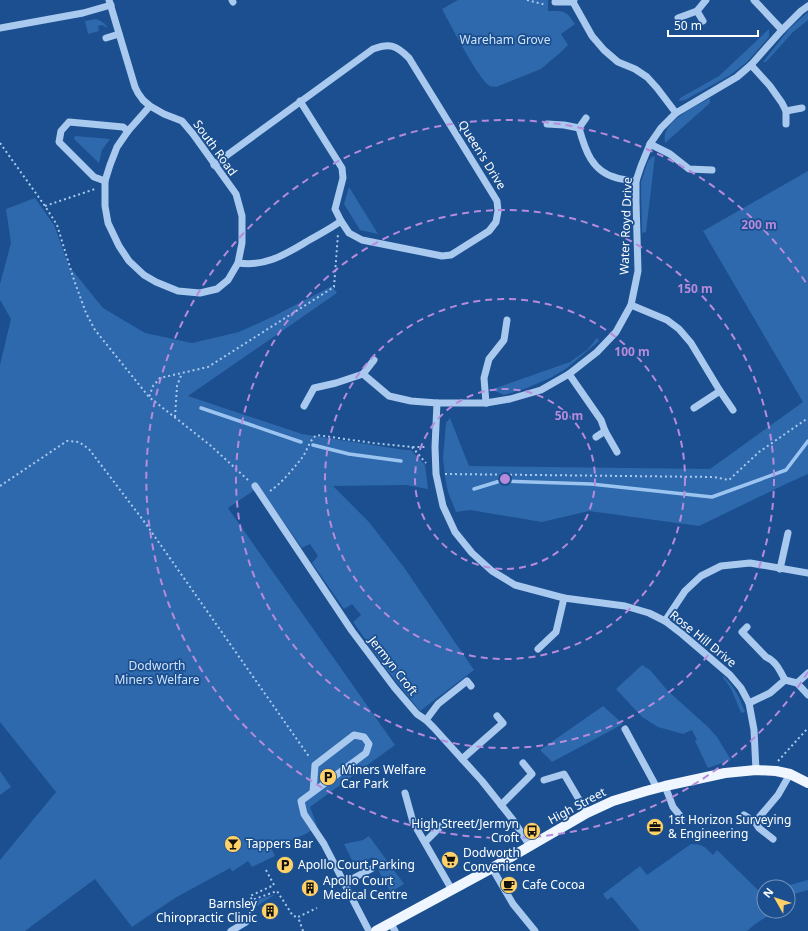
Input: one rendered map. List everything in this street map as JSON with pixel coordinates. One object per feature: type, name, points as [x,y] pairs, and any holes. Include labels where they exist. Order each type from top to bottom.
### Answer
[{"type":"main road","name":"High Street","points":[[376,931],[393,927],[452,890],[587,813],[613,801],[661,787],[725,773],[756,770],[776,771],[790,774],[808,783]]},
{"type":"street","points":[[678,18],[697,11],[706,0]]},
{"type":"street","points":[[754,0],[782,30]]},
{"type":"street","points":[[555,2],[573,1],[592,36],[604,50],[618,62],[636,69],[647,77],[676,113]]},
{"type":"street","points":[[0,28],[83,13],[110,2]]},
{"type":"street","name":"South Road","points":[[110,2],[138,93],[150,106],[164,114],[182,121],[236,194],[242,216],[242,243],[238,263],[228,280],[217,289],[200,293],[178,291],[156,282],[144,275],[130,261],[119,246],[108,223],[105,206],[105,181],[110,165],[117,147],[128,131],[150,106]]},
{"type":"street","name":"Water Royd Drive","points":[[363,374],[389,396],[411,401],[437,403],[486,403],[510,399],[540,390],[569,374],[597,352],[616,332],[631,305],[638,271],[636,181],[650,144],[676,113],[737,77],[751,65],[782,30],[808,6]]},
{"type":"street","points":[[697,11],[703,21]]},
{"type":"street","points":[[106,38],[119,34]]},
{"type":"street","name":"Queen's Drive","points":[[214,165],[372,49],[384,45],[394,47],[400,50],[408,58],[497,201],[498,211],[496,222],[489,231],[451,255],[442,256],[362,240],[349,233],[341,221]]},
{"type":"street","points":[[751,65],[770,86],[782,103],[786,111],[786,124]]},
{"type":"street","points":[[238,263],[253,264],[278,258],[341,221],[336,209],[343,178],[342,168],[300,102]]},
{"type":"street","points":[[786,111],[802,108]]},
{"type":"street","points":[[579,128],[586,118]]},
{"type":"street","points":[[105,181],[94,178],[59,142],[61,131],[68,122],[123,127],[128,131]]},
{"type":"street","points":[[547,124],[579,128]]},
{"type":"street","points":[[579,128],[590,159],[603,173],[617,178],[636,181]]},
{"type":"street","points":[[650,144],[670,154],[689,169],[712,170]]},
{"type":"street","points":[[631,305],[667,320],[679,329],[691,343],[733,410]]},
{"type":"street","points":[[486,403],[484,378],[489,359],[504,340],[507,320]]},
{"type":"street","points":[[304,406],[314,388],[336,383],[363,374],[374,360]]},
{"type":"street","points":[[569,374],[601,420],[605,431],[617,452]]},
{"type":"street","points":[[694,408],[720,391]]},
{"type":"street","name":"Rose Hill Drive","points":[[437,403],[435,462],[443,506],[455,532],[472,553],[492,571],[515,585],[564,598],[625,606],[648,613],[665,621],[730,675],[741,688],[749,703],[754,730],[756,770]]},
{"type":"street","points":[[596,437],[605,431]]},
{"type":"street","name":"Jermyn Croft","points":[[254,486],[352,631],[394,687],[416,714],[426,720],[462,759],[513,820],[530,846]]},
{"type":"street","points":[[780,569],[788,533]]},
{"type":"street","points":[[665,621],[685,591],[701,576],[721,566],[750,563],[808,573]]},
{"type":"street","points":[[538,649],[556,632],[564,598]]},
{"type":"street","points":[[747,626],[742,632],[778,667],[785,680]]},
{"type":"street","points":[[797,682],[808,673]]},
{"type":"street","points":[[749,703],[770,694],[785,680]]},
{"type":"street","points":[[785,680],[797,682],[808,695]]},
{"type":"street","points":[[426,720],[438,704],[467,681],[471,686]]},
{"type":"street","points":[[462,759],[503,723],[497,716]]},
{"type":"street","points":[[625,729],[673,807],[682,818]]},
{"type":"street","points":[[313,792],[315,765],[354,735],[364,737],[369,744],[366,753],[301,801],[304,814],[324,844],[369,931]]},
{"type":"street","points":[[501,805],[532,774],[523,764]]},
{"type":"street","points":[[544,780],[564,774],[587,813]]},
{"type":"street","points":[[755,822],[778,795],[790,774]]},
{"type":"street","points":[[405,793],[414,822],[452,890]]},
{"type":"street","points":[[744,815],[755,822],[759,828],[773,839]]},
{"type":"street","points":[[425,842],[441,826]]},
{"type":"street","points":[[492,868],[513,904],[534,931]]},
{"type":"street","points":[[344,883],[371,869]]},
{"type":"street","points":[[231,931],[246,922]]},
{"type":"path","points":[[527,0],[542,4],[555,2]]},
{"type":"path","points":[[0,143],[45,206],[57,226],[86,313],[95,330],[149,397],[210,445],[254,486]]},
{"type":"path","points":[[45,206],[96,189],[105,190]]},
{"type":"path","points":[[149,397],[153,386],[160,378],[208,367],[334,287],[337,236],[341,221]]},
{"type":"path","points":[[175,417],[177,386],[182,373]]},
{"type":"path","points":[[436,474],[714,477],[729,480],[759,452],[808,418]]},
{"type":"path","points":[[262,497],[277,486],[302,458],[313,437],[317,435],[412,447],[435,447]]},
{"type":"path","points":[[0,486],[67,441],[79,442],[89,449],[146,524],[304,748]]},
{"type":"path","points":[[412,447],[426,463],[435,462]]},
{"type":"path","points":[[776,771],[777,762],[808,728]]},
{"type":"path","points":[[266,870],[293,916],[298,916],[317,908]]},
{"type":"path","points":[[274,885],[250,896],[252,900],[277,891]]},
{"type":"path","points":[[298,916],[303,931]]},
{"type":"green space","name":"Wareham Grove","points":[[458,0],[548,0],[548,11],[564,12],[575,24],[561,34],[568,45],[541,69],[496,87],[491,86],[485,82],[472,63],[442,9]]},
{"type":"green space","points":[[808,12],[808,20],[793,32],[766,62],[763,62],[789,29]]},
{"type":"green space","points":[[96,19],[103,22],[108,28],[102,25],[98,26],[99,31],[88,34],[85,21]]},
{"type":"green space","points":[[769,29],[769,37],[747,62],[729,76],[685,100],[679,101],[680,98],[719,76]]},
{"type":"green space","points":[[710,98],[710,103],[665,143],[665,134],[672,123],[684,113]]},
{"type":"green space","points":[[75,136],[110,139],[102,150],[99,163],[74,139]]},
{"type":"green space","points":[[655,156],[646,232],[642,233],[641,182],[648,161]]},
{"type":"green space","points":[[808,171],[808,474],[699,526],[589,511],[542,522],[470,510],[456,512],[448,492],[443,458],[446,423],[450,418],[469,466],[710,469],[803,402],[703,231]]},
{"type":"green space","points":[[349,187],[378,234],[360,230],[344,204]]},
{"type":"green space","name":"Dodworth Miners Welfare","points":[[35,198],[54,225],[70,269],[103,308],[145,333],[192,343],[239,332],[332,286],[337,293],[188,396],[302,434],[411,450],[425,465],[428,489],[406,485],[333,486],[369,522],[403,566],[474,670],[420,711],[384,666],[353,622],[361,615],[352,604],[344,609],[312,563],[318,556],[310,544],[302,548],[259,487],[228,508],[395,745],[310,807],[317,826],[306,834],[271,848],[275,856],[252,867],[248,861],[233,871],[230,868],[175,898],[132,927],[95,879],[25,931],[0,931],[0,860],[56,792],[0,722],[0,365],[11,319],[0,300],[0,284],[11,243],[6,209]]},
{"type":"green space","points":[[597,338],[599,341],[567,368],[552,377],[527,388],[504,395],[493,389],[570,362],[587,350]]},
{"type":"green space","points":[[642,665],[650,670],[667,690],[709,728],[717,737],[731,760],[708,768],[695,741],[697,740],[692,730],[683,734],[658,727],[642,717],[616,689]]},
{"type":"green space","points":[[723,676],[736,692],[745,712],[741,713]]},
{"type":"green space","points":[[603,706],[623,724],[552,762],[540,750]]},
{"type":"green space","points":[[0,771],[11,787],[0,795]]},
{"type":"green space","points":[[369,836],[404,884],[391,892],[382,878],[373,857],[355,866],[344,844],[363,840]]},
{"type":"green space","points":[[691,844],[704,846],[713,855],[717,850],[756,888],[756,919],[763,919],[747,931],[640,931],[612,897],[607,900],[603,894],[640,866],[647,875]]},
{"type":"green space","points":[[808,880],[808,890],[796,893],[796,883]]},
{"type":"green space","points":[[276,894],[254,908],[250,902]]},
{"type":"waterway","points":[[201,408],[301,442]]},
{"type":"waterway","points":[[474,489],[500,481],[591,484],[712,497],[786,470],[808,441]]},
{"type":"waterway","points":[[313,445],[349,454],[401,461]]},
{"type":"place","name":"Miners Welfare Car Park","points":[[328,777]]},
{"type":"place","name":"1st Horizon Surveying & Engineering","points":[[655,827]]},
{"type":"place","name":"High Street/Jermyn Croft","points":[[532,831]]},
{"type":"place","name":"Tappers Bar","points":[[233,844]]},
{"type":"place","name":"Dodworth Convenience","points":[[450,860]]},
{"type":"place","name":"Apollo Court Parking","points":[[285,865]]},
{"type":"place","name":"Cafe Cocoa","points":[[509,885]]},
{"type":"place","name":"Apollo Court Medical Centre","points":[[310,888]]},
{"type":"place","name":"Barnsley Chiropractic Clinic","points":[[270,911]]}]
